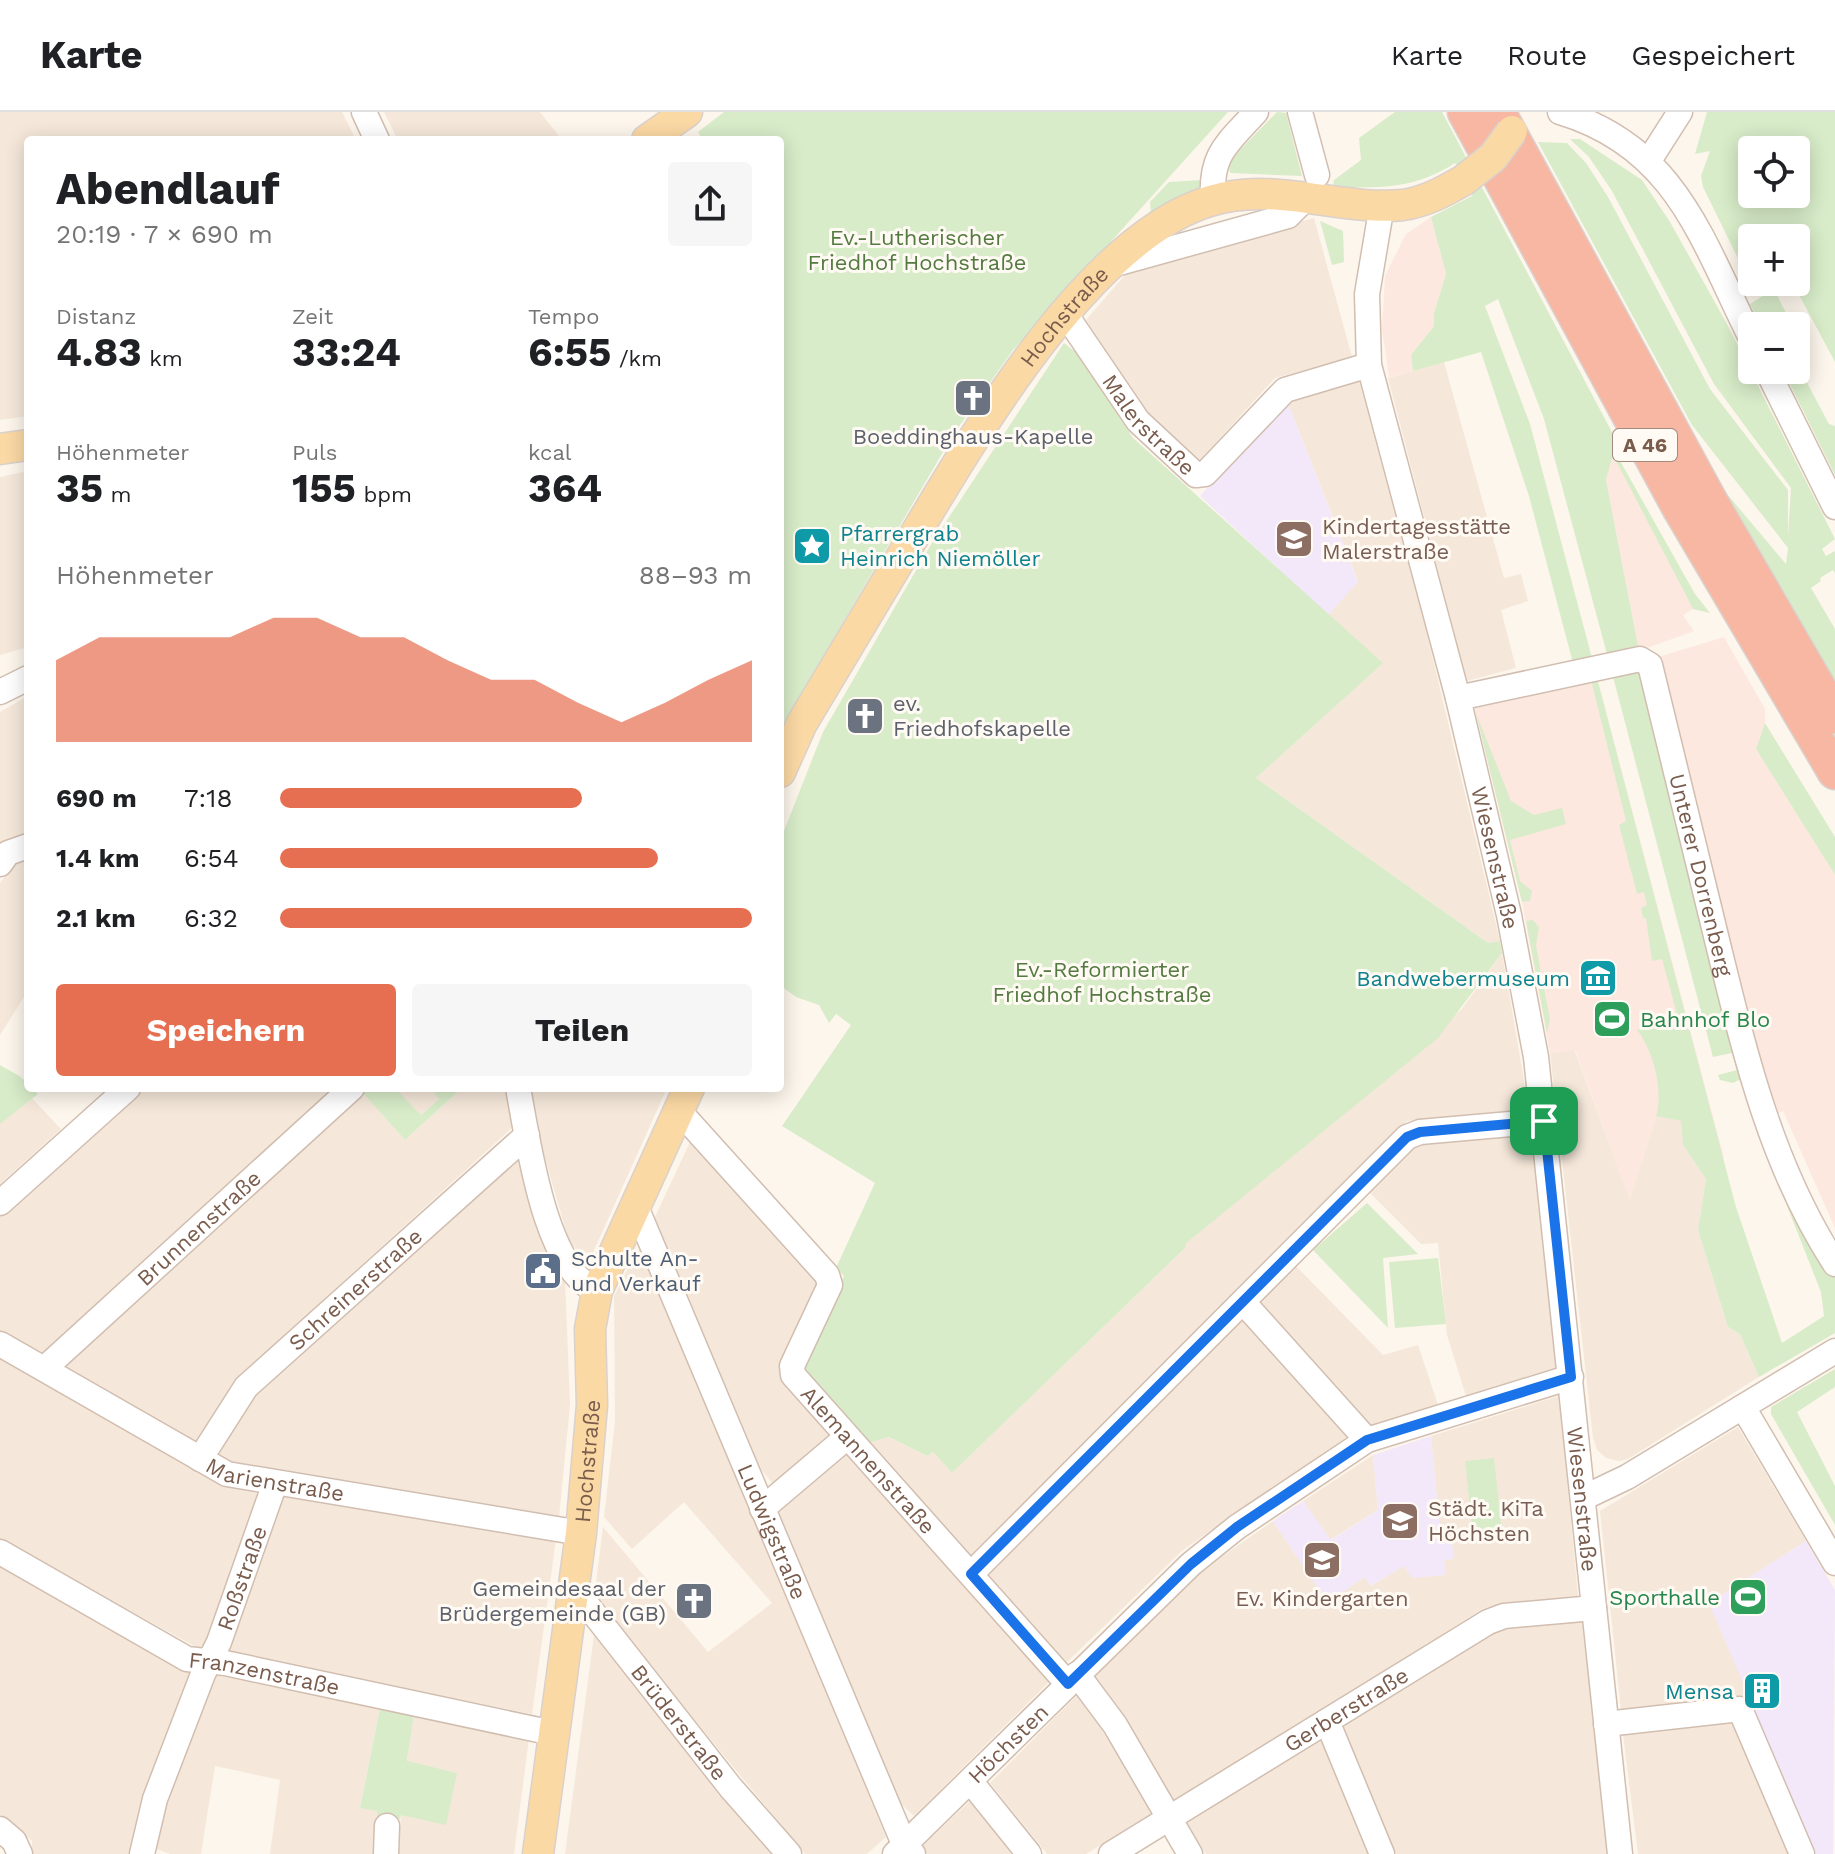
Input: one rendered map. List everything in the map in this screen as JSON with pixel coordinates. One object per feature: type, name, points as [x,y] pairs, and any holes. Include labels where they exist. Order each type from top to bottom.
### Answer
[{"type":"highway","name":"A 46","points":[[1465,112],[1679,507],[1835,772]]},
{"type":"highway","name":"A 46","points":[[1498,112],[1702,488],[1835,716]]},
{"type":"main road","points":[[652,136],[674,112]]},
{"type":"main road","points":[[653,136],[687,112]]},
{"type":"main road","name":"Hochstraße","points":[[784,763],[802,723],[971,441],[1028,360],[1110,266],[1163,223],[1213,200],[1312,186],[1382,205],[1423,200],[1464,180],[1493,157],[1521,112]]},
{"type":"main road","points":[[0,449],[24,446]]},
{"type":"main road","name":"Hochstraße","points":[[538,1854],[581,1533],[592,1405],[590,1329],[597,1291],[685,1100]]},
{"type":"street","points":[[364,112],[375,136]]},
{"type":"street","points":[[1213,200],[1211,175],[1216,156],[1256,112]]},
{"type":"street","points":[[1110,266],[1288,216],[1312,186],[1300,112]]},
{"type":"street","points":[[1560,112],[1604,128],[1650,159],[1685,209],[1738,313]]},
{"type":"street","points":[[1650,159],[1680,112]]},
{"type":"street","name":"Wiesenstraße","points":[[1382,205],[1367,294],[1369,365],[1458,698],[1509,915],[1536,1057],[1620,1854]]},
{"type":"street","name":"Malerstraße","points":[[1066,315],[1138,421],[1196,475],[1205,474],[1285,390],[1369,365]]},
{"type":"street","points":[[1774,384],[1835,507]]},
{"type":"street","name":"Unterer Dorrenberg","points":[[1458,698],[1647,660],[1766,1124],[1801,1204],[1835,1264]]},
{"type":"street","points":[[0,692],[24,680]]},
{"type":"street","points":[[0,864],[8,853],[24,847]]},
{"type":"street","points":[[0,1203],[122,1092]]},
{"type":"street","name":"Brunnenstraße","points":[[45,1368],[348,1092]]},
{"type":"street","points":[[519,1092],[527,1135],[561,1254],[588,1287],[597,1291]]},
{"type":"street","name":"Alemannenstraße","points":[[685,1100],[827,1275],[830,1285],[792,1366],[793,1375],[971,1574],[1115,1725],[1190,1854]]},
{"type":"street","points":[[971,1574],[1407,1137],[1420,1132],[1544,1121]]},
{"type":"street","name":"Schreinerstraße","points":[[200,1459],[246,1387],[527,1135]]},
{"type":"street","name":"Ludwigstraße","points":[[636,1207],[904,1851]]},
{"type":"street","points":[[1243,1302],[1367,1440]]},
{"type":"street","name":"Marienstraße","points":[[0,1344],[227,1474],[581,1533]]},
{"type":"street","points":[[1583,1498],[1627,1477],[1835,1351]]},
{"type":"street","name":"Höchsten","points":[[904,1851],[1191,1564],[1237,1527],[1367,1440],[1571,1377]]},
{"type":"street","points":[[1743,1407],[1835,1563]]},
{"type":"street","points":[[762,1509],[847,1437]]},
{"type":"street","points":[[1580,1473],[1627,1477]]},
{"type":"street","name":"Roßstraße","points":[[142,1854],[155,1799],[219,1642],[275,1483]]},
{"type":"street","name":"Franzenstraße","points":[[0,1552],[187,1659],[553,1733]]},
{"type":"street","name":"Brüderstraße","points":[[573,1587],[731,1788],[789,1854]]},
{"type":"street","name":"Gerberstraße","points":[[1111,1854],[1488,1622],[1504,1616],[1594,1608]]},
{"type":"street","points":[[1606,1724],[1740,1709],[1802,1854]]},
{"type":"street","points":[[1327,1721],[1382,1854]]},
{"type":"street","points":[[971,1782],[1029,1854]]},
{"type":"street","points":[[386,1854],[387,1826]]},
{"type":"street","points":[[0,1829],[14,1841],[20,1854]]},
{"type":"shaded area","points":[[0,112],[342,112],[354,136],[24,136],[24,417],[0,420]]},
{"type":"shaded area","points":[[384,112],[540,112],[559,136],[396,136]]},
{"type":"shaded area","points":[[1431,217],[1446,274],[1434,313],[1434,326],[1411,355],[1413,371],[1389,377],[1382,329],[1385,276],[1406,234]]},
{"type":"shaded area","points":[[1314,218],[1352,357],[1275,378],[1200,460],[1146,411],[1086,320],[1130,269]]},
{"type":"shaded area","points":[[1444,362],[1504,578],[1521,574],[1528,601],[1501,610],[1516,668],[1467,681],[1388,378]]},
{"type":"shaded area","points":[[1359,381],[1426,630],[1500,941],[1488,943],[1256,778],[1382,663],[1328,615],[1358,581],[1287,401]]},
{"type":"shaded area","name":"Kindertagesstätte Malerstraße","points":[[1287,401],[1358,582],[1328,615],[1200,496]]},
{"type":"shaded area","points":[[1613,454],[1693,609],[1683,615],[1694,631],[1639,651],[1606,480]]},
{"type":"shaded area","points":[[24,472],[24,648],[0,655],[0,477]]},
{"type":"shaded area","points":[[1724,637],[1765,709],[1765,723],[1756,749],[1835,875],[1835,1228],[1783,1111],[1774,1116],[1706,862],[1658,657]]},
{"type":"shaded area","points":[[1597,678],[1724,1158],[1683,1145],[1681,1121],[1656,1116],[1630,1200],[1575,1050],[1550,1053],[1522,902],[1473,703]]},
{"type":"shaded area","points":[[24,698],[24,834],[0,843],[0,712]]},
{"type":"shaded area","points":[[24,859],[24,997],[0,1035],[0,883],[16,862]]},
{"type":"shaded area","points":[[1502,953],[1529,1109],[1407,1121],[970,1558],[869,1443],[889,1437],[927,1456],[933,1452],[952,1473],[1186,1247],[1184,1244],[1461,1010]]},
{"type":"shaded area","points":[[1574,1049],[1630,1199],[1656,1116],[1681,1121],[1683,1145],[1706,1179],[1698,1230],[1728,1327],[1740,1334],[1759,1377],[1628,1459],[1619,1461],[1606,1458],[1597,1450],[1593,1438],[1550,1053]]},
{"type":"shaded area","points":[[137,1092],[330,1092],[42,1356],[0,1331],[0,1216]]},
{"type":"shaded area","points":[[360,1092],[405,1140],[458,1092],[506,1092],[513,1127],[235,1380],[195,1445],[60,1366]]},
{"type":"shaded area","points":[[399,1092],[435,1092],[439,1099],[421,1115]]},
{"type":"shaded area","points":[[532,1092],[665,1092],[591,1257],[584,1258],[569,1241],[543,1151]]},
{"type":"shaded area","points":[[30,1096],[61,1129],[0,1184],[0,1122]]},
{"type":"shaded area","points":[[1532,1134],[1557,1367],[1466,1396],[1447,1335],[1438,1243],[1421,1244],[1369,1192],[1416,1145]]},
{"type":"shaded area","points":[[690,1142],[820,1285],[779,1373],[830,1435],[773,1484],[758,1466],[654,1219]]},
{"type":"shaded area","points":[[518,1154],[548,1254],[565,1278],[570,1405],[559,1518],[222,1461],[219,1452],[252,1396]]},
{"type":"shaded area","points":[[637,1250],[644,1251],[886,1837],[867,1854],[805,1854],[594,1598],[603,1527],[708,1652],[772,1603],[684,1502],[632,1549],[604,1517],[615,1421],[614,1296]]},
{"type":"shaded area","points":[[1295,1265],[1383,1355],[1418,1345],[1438,1405],[1371,1426],[1258,1302]]},
{"type":"shaded area","points":[[1242,1319],[1348,1436],[1183,1550],[1065,1664],[986,1578]]},
{"type":"shaded area","points":[[0,1355],[226,1483],[258,1494],[204,1646],[196,1647],[0,1539]]},
{"type":"shaded area","points":[[1559,1396],[1578,1596],[1484,1608],[1174,1801],[1094,1675],[1207,1567],[1273,1521],[1325,1598],[1329,1596],[1331,1599],[1365,1577],[1371,1586],[1404,1565],[1440,1532],[1431,1436]]},
{"type":"shaded area","points":[[1738,1427],[1806,1541],[1710,1603],[1749,1695],[1621,1710],[1600,1511]]},
{"type":"shaded area","name":"Städt. KiTa Höchsten","points":[[1431,1436],[1440,1532],[1453,1547],[1453,1559],[1444,1560],[1446,1575],[1412,1578],[1404,1566],[1370,1586],[1365,1577],[1331,1600],[1329,1596],[1325,1599],[1273,1521],[1303,1501],[1331,1540],[1378,1510],[1373,1455]]},
{"type":"shaded area","points":[[846,1451],[1050,1681],[914,1816],[896,1799],[777,1513]]},
{"type":"shaded area","points":[[1373,1455],[1378,1510],[1330,1540],[1303,1501]]},
{"type":"shaded area","points":[[283,1492],[556,1539],[532,1714],[227,1653]]},
{"type":"shaded area","points":[[1806,1541],[1835,1590],[1833,1854],[1816,1854],[1709,1603]]},
{"type":"shaded area","points":[[0,1564],[190,1671],[152,1770],[130,1854],[32,1854],[32,1841],[0,1814]]},
{"type":"shaded area","points":[[1582,1620],[1608,1854],[1396,1854],[1342,1725],[1483,1637],[1508,1628]]},
{"type":"shaded area","points":[[602,1633],[783,1854],[565,1854],[594,1635]]},
{"type":"shaded area","points":[[214,1675],[380,1708],[360,1807],[377,1811],[374,1854],[270,1854],[280,1780],[215,1766],[201,1854],[170,1854],[154,1848],[178,1764]]},
{"type":"shaded area","points":[[1079,1693],[1153,1813],[1086,1854],[1047,1854],[990,1783]]},
{"type":"shaded area","points":[[414,1715],[529,1738],[514,1854],[398,1854],[401,1815],[457,1773],[407,1762]]},
{"type":"shaded area","points":[[1733,1723],[1788,1854],[1638,1854],[1623,1735]]},
{"type":"shaded area","points":[[1322,1738],[1371,1854],[1206,1854],[1185,1821]]},
{"type":"shaded area","points":[[970,1801],[1012,1854],[927,1854],[923,1845]]},
{"type":"green space","name":"Ev.-Lutherischer Friedhof Hochstraße","points":[[724,112],[1228,112],[1013,350],[953,435],[784,723],[784,136],[700,136],[698,132]]},
{"type":"green space","points":[[1277,112],[1286,113],[1302,176],[1230,173],[1228,162]]},
{"type":"green space","points":[[1395,112],[1442,112],[1622,451],[1619,459],[1695,594],[1710,613],[1693,609],[1613,455],[1606,480],[1639,651],[1608,658],[1544,419],[1498,299],[1485,306],[1530,424],[1593,662],[1574,667],[1529,496],[1481,352],[1413,371],[1411,355],[1434,326],[1434,313],[1446,274],[1431,217],[1472,196],[1455,163],[1425,178],[1396,185],[1333,186],[1334,180],[1361,160],[1359,138]]},
{"type":"green space","points":[[1707,112],[1835,112],[1835,362],[1800,296],[1810,296],[1810,224],[1738,224],[1738,258],[1703,187],[1701,176],[1710,151],[1695,154]]},
{"type":"green space","points":[[1570,139],[1580,139],[1642,180],[1670,222],[1738,346],[1738,384],[1757,384],[1835,539],[1822,549],[1826,556],[1835,551],[1835,573],[1833,570],[1820,578],[1821,581],[1811,588],[1835,629],[1835,681],[1727,494],[1786,564],[1788,548],[1692,425],[1538,142],[1567,143],[1586,163],[1608,197],[1710,389],[1788,490],[1788,536],[1791,488],[1714,384],[1612,191],[1589,157]]},
{"type":"green space","points":[[1202,180],[1200,192],[1151,214],[1150,202],[1169,182]]},
{"type":"green space","points":[[1320,221],[1343,231],[1344,262],[1332,265]]},
{"type":"green space","points":[[1763,296],[1778,296],[1786,312],[1754,312],[1750,304]]},
{"type":"green space","name":"Ev.-Reformierter Friedhof Hochstraße","points":[[1064,343],[1077,353],[1133,438],[1383,663],[1256,778],[1488,943],[1500,941],[1502,953],[1438,1038],[1185,1244],[1186,1247],[952,1473],[933,1452],[927,1456],[889,1437],[869,1443],[801,1368],[844,1276],[836,1268],[875,1183],[782,1126],[851,1025],[836,1014],[829,1023],[819,1005],[796,997],[784,988],[784,831],[823,732],[930,546]]},
{"type":"green space","points":[[1790,384],[1808,384],[1829,424],[1835,426],[1835,475]]},
{"type":"green space","points":[[1634,668],[1644,675],[1741,1079],[1733,1083],[1720,1080],[1718,1075],[1737,1070],[1732,1053],[1713,1057],[1612,673]]},
{"type":"green space","points":[[1597,678],[1736,1207],[1782,1343],[1824,1316],[1821,1292],[1750,1112],[1756,1111],[1835,1275],[1835,1333],[1759,1377],[1740,1334],[1728,1327],[1698,1230],[1706,1179],[1683,1145],[1681,1121],[1656,1116],[1659,1096],[1656,1072],[1648,1048],[1637,1030],[1678,1018],[1662,959],[1652,961],[1646,918],[1643,918],[1641,908],[1647,905],[1644,892],[1637,894],[1619,825],[1626,821],[1591,680]]},
{"type":"green space","points":[[1476,713],[1511,801],[1534,815],[1562,808],[1566,824],[1510,840],[1520,881],[1532,891],[1530,901],[1522,902]]},
{"type":"green space","points":[[1765,723],[1835,837],[1835,875],[1756,749]]},
{"type":"green space","points":[[1533,920],[1539,927],[1536,946],[1550,1019],[1547,1033],[1526,921]]},
{"type":"green space","points":[[0,1065],[24,1080],[24,1092],[38,1094],[0,1124]]},
{"type":"green space","points":[[362,1092],[399,1092],[421,1115],[439,1099],[435,1092],[458,1092],[405,1140]]},
{"type":"green space","points":[[1367,1203],[1418,1254],[1383,1258],[1388,1328],[1313,1250]]},
{"type":"green space","points":[[1438,1258],[1446,1324],[1395,1328],[1389,1262]]},
{"type":"green space","points":[[1835,1369],[1835,1387],[1797,1412],[1835,1486],[1835,1525],[1771,1414],[1771,1407]]},
{"type":"green space","points":[[1494,1458],[1502,1533],[1473,1536],[1465,1461]]},
{"type":"green space","points":[[380,1708],[414,1715],[407,1761],[457,1773],[446,1825],[401,1815],[400,1819],[377,1817],[377,1811],[360,1808]]},
{"type":"place","name":"Boeddinghaus-Kapelle","points":[[973,398]]},
{"type":"place","name":"Kindertagesstätte Malerstraße","points":[[1294,539]]},
{"type":"place","name":"Pfarrergrab Heinrich Niemöller","points":[[812,546]]},
{"type":"place","name":"ev. Friedhofskapelle","points":[[865,716]]},
{"type":"place","name":"Bandwebermuseum","points":[[1598,978]]},
{"type":"place","name":"Bahnhof Blo","points":[[1612,1019]]},
{"type":"place","name":"Schulte An- und Verkauf","points":[[543,1271]]},
{"type":"place","name":"Städt. KiTa Höchsten","points":[[1400,1521]]},
{"type":"place","name":"Ev. Kindergarten","points":[[1322,1560]]},
{"type":"place","name":"Sporthalle","points":[[1748,1597]]},
{"type":"place","name":"Gemeindesaal der Brüdergemeinde (GB)","points":[[694,1601]]},
{"type":"place","name":"Mensa","points":[[1762,1691]]},
{"type":"route","points":[[1544,1121],[1571,1377],[1367,1440],[1237,1527],[1191,1564],[1068,1684],[971,1574],[1407,1137],[1420,1132],[1544,1121]]}]
